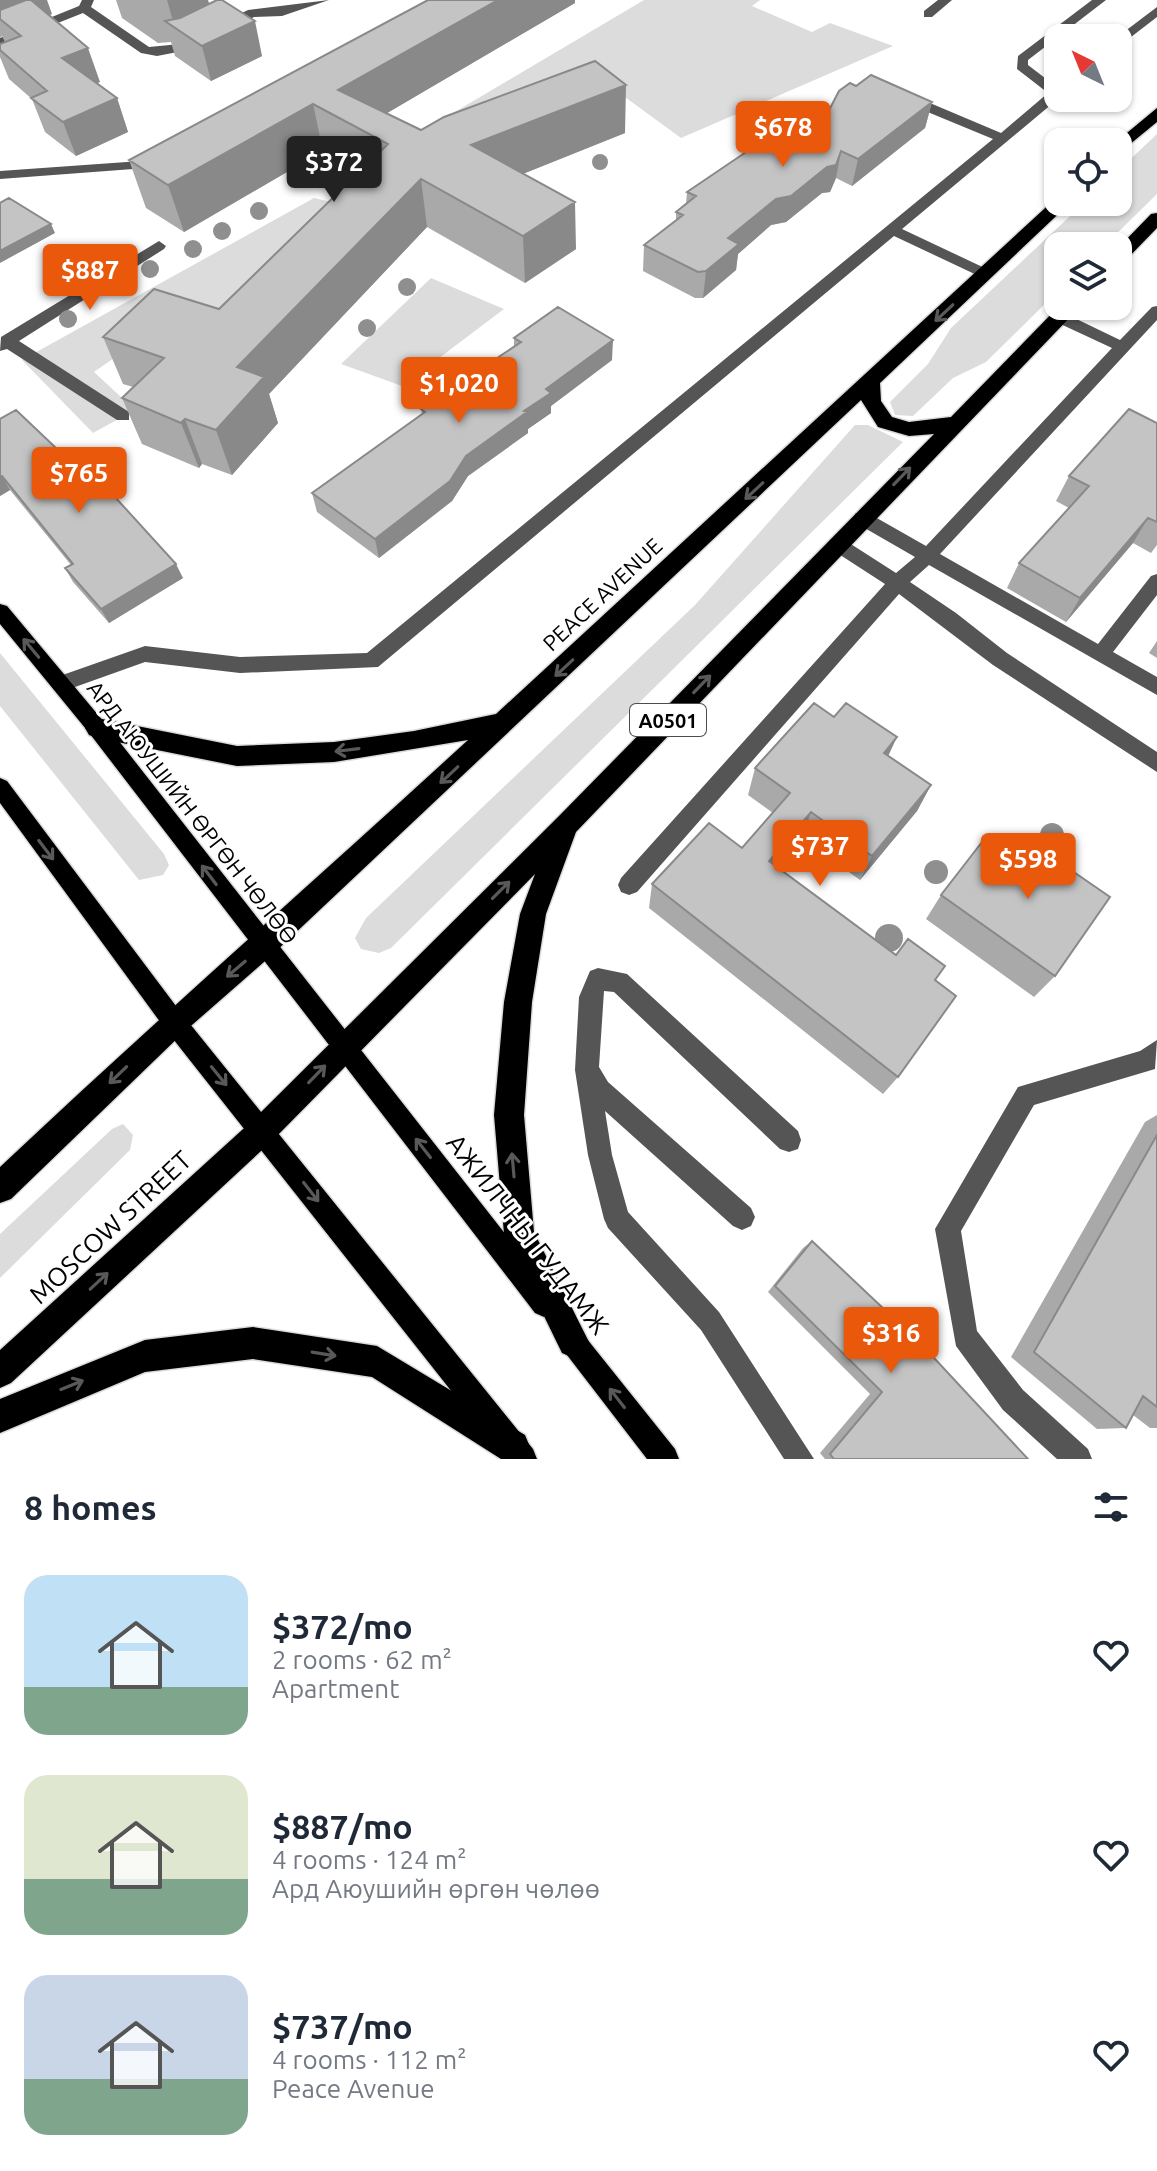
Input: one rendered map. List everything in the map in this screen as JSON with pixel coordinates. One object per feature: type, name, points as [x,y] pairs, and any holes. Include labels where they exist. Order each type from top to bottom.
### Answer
[{"type":"highway","points":[[1132,136],[1157,113]]},
{"type":"highway","name":"PEACE AVENUE","points":[[0,1188],[174,1022],[263,946],[1047,216]]},
{"type":"highway","points":[[1132,244],[1157,218]]},
{"type":"highway","name":"A0501","points":[[263,1130],[567,825],[1057,320]]},
{"type":"highway","points":[[870,383],[871,407],[879,418],[891,425],[916,430],[954,423]]},
{"type":"highway","points":[[97,728],[237,756],[334,752],[414,741],[506,721]]},
{"type":"highway","points":[[567,825],[533,914],[518,1002],[509,1115],[519,1234],[573,1342]]},
{"type":"highway","name":"MOSCOW STREET","points":[[0,1372],[263,1130]]},
{"type":"highway","points":[[0,1416],[145,1356],[253,1343],[377,1362],[518,1453]]},
{"type":"main road","name":"АРД АЮУШИЙН ӨРГӨН ЧӨЛӨӨ","points":[[0,611],[97,728],[263,946],[345,1046]]},
{"type":"main road","points":[[0,787],[174,1022],[518,1453]]},
{"type":"main road","name":"АЖИЛЧНЫ ГУДАМЖ","points":[[345,1046],[665,1459]]},
{"type":"street","points":[[0,42],[86,4],[145,50],[157,52],[184,47],[252,13],[282,12],[323,0]]},
{"type":"street","points":[[928,14],[946,0]]},
{"type":"street","points":[[1071,24],[1100,0]]},
{"type":"street","points":[[1132,32],[1157,11]]},
{"type":"street","points":[[1044,44],[1022,59],[1022,66],[1044,82]]},
{"type":"street","points":[[886,90],[1002,138]]},
{"type":"street","points":[[61,684],[145,654],[240,665],[371,661],[1044,103]]},
{"type":"street","points":[[0,175],[172,162]]},
{"type":"street","points":[[891,229],[986,274]]},
{"type":"street","points":[[123,416],[4,343],[159,246]]},
{"type":"street","points":[[629,885],[897,583],[928,556],[1157,311]]},
{"type":"street","points":[[1078,320],[1122,347]]},
{"type":"street","points":[[862,518],[1157,687]]},
{"type":"street","points":[[837,544],[949,618],[1000,659],[1157,763]]},
{"type":"street","points":[[1100,655],[1157,581]]},
{"type":"street","points":[[789,1140],[619,982],[598,979],[590,997],[587,1070],[600,1155],[617,1219],[710,1321],[800,1459]]},
{"type":"street","points":[[1078,1459],[1013,1400],[965,1337],[948,1229],[1026,1095],[1147,1061],[1157,1052]]},
{"type":"street","points":[[587,1070],[600,1090],[742,1217]]},
{"type":"shaded area","points":[[644,0],[760,0],[752,6],[812,32],[830,23],[893,46],[681,138],[603,81],[448,116]]},
{"type":"shaded area","points":[[1157,134],[1157,194],[1118,232],[1053,232],[1070,216],[1132,216],[1132,158]]},
{"type":"shaded area","points":[[314,198],[348,206],[213,332],[171,318],[94,372],[135,410],[93,433],[22,360]]},
{"type":"shaded area","points":[[1044,241],[1044,305],[986,362],[953,378],[913,416],[895,415],[890,402],[928,364],[951,328]]},
{"type":"shaded area","points":[[431,278],[504,309],[402,386],[341,364]]},
{"type":"shaded area","points":[[855,425],[868,425],[903,442],[391,948],[379,953],[361,949],[355,938],[366,918],[695,605]]},
{"type":"shaded area","points":[[0,653],[164,854],[169,865],[163,875],[139,880],[0,706]]},
{"type":"shaded area","points":[[123,1124],[133,1135],[130,1150],[0,1278],[0,1234],[112,1129]]},
{"type":"building","points":[[31,0],[88,48],[62,58],[117,98],[63,122],[31,98],[47,91],[0,50],[0,44],[21,36],[0,19],[0,10]]},
{"type":"building","points":[[222,0],[255,21],[202,46],[165,21],[180,18]]},
{"type":"building","points":[[428,0],[498,0],[338,90],[421,130],[444,117],[595,61],[626,85],[471,145],[575,202],[523,236],[421,179],[237,367],[264,377],[216,430],[185,419],[181,423],[122,398],[164,358],[103,337],[154,289],[219,309],[388,144],[313,104],[168,185],[129,160]]},
{"type":"building","points":[[871,75],[932,102],[858,159],[841,151],[836,165],[827,167],[791,196],[776,199],[728,238],[739,244],[706,271],[698,272],[644,245],[683,215],[676,212],[696,196],[687,192],[783,127],[787,129],[816,110],[826,116],[839,91],[850,83],[856,86]]},
{"type":"building","points":[[9,198],[51,224],[0,251],[0,203]]},
{"type":"building","points":[[558,307],[613,340],[546,389],[551,393],[466,456],[450,481],[375,539],[312,493],[425,412],[421,409],[521,342],[514,338]]},
{"type":"building","points":[[1129,409],[1157,423],[1157,522],[1148,518],[1080,598],[1019,563],[1089,486],[1069,476]]},
{"type":"building","points":[[16,410],[76,467],[84,463],[176,564],[101,609],[65,568],[73,564],[0,477],[0,419]]},
{"type":"building","points":[[814,703],[834,717],[846,703],[897,737],[884,753],[931,785],[872,856],[811,812],[769,861],[896,955],[908,939],[945,966],[935,980],[956,996],[898,1077],[652,884],[709,823],[742,848],[790,793],[755,768]]},
{"type":"building","points":[[1020,835],[1110,897],[1055,976],[941,895],[982,842],[1004,856]]},
{"type":"building","points":[[1157,1135],[1157,1407],[1143,1396],[1126,1428],[1034,1352]]},
{"type":"building","points":[[812,1241],[922,1345],[1028,1459],[834,1459],[830,1454],[882,1392],[775,1286]]}]
